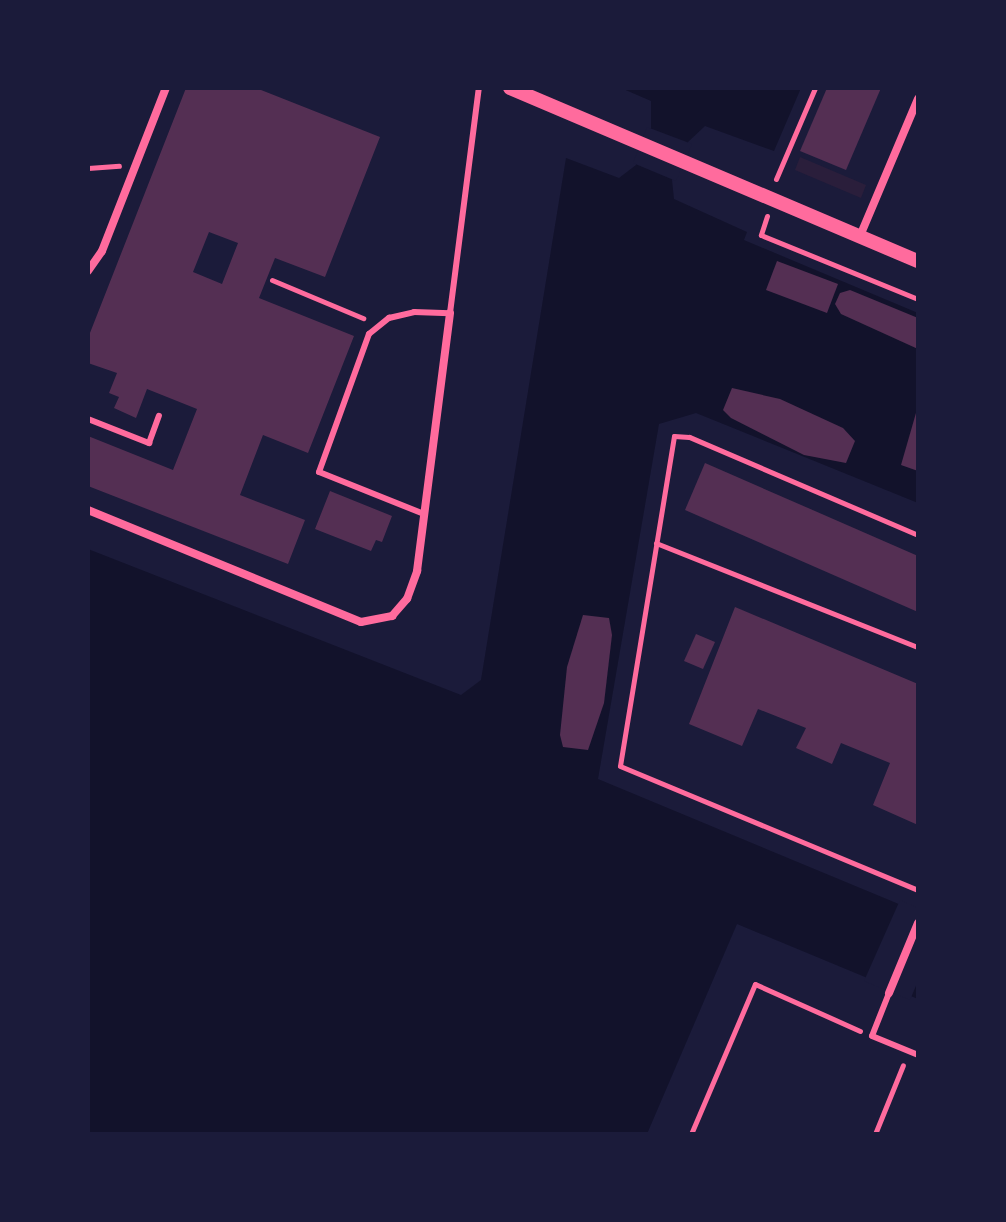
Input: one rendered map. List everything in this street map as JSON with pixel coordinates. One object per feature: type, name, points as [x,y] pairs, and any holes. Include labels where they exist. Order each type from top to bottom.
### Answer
[{"type":"street","points":[[88,271],[102,251],[166,88]]},
{"type":"street","points":[[510,88],[690,167],[918,261]]},
{"type":"street","points":[[860,236],[918,99]]},
{"type":"street","points":[[88,510],[361,622],[392,616],[407,599],[424,514],[450,313]]},
{"type":"street","points":[[889,993],[918,923]]},
{"type":"lane","points":[[424,514],[319,472],[369,334],[414,312],[450,313],[479,88]]},
{"type":"lane","points":[[88,419],[149,443],[159,416]]},
{"type":"lane","points":[[889,993],[872,1036],[918,1055]]},
{"type":"path","points":[[778,174],[815,88]]},
{"type":"path","points":[[88,168],[136,165]]},
{"type":"path","points":[[765,221],[761,235],[918,299]]},
{"type":"path","points":[[272,280],[360,315],[377,328]]},
{"type":"path","points":[[918,535],[689,437],[674,436],[620,766],[918,890]]},
{"type":"path","points":[[656,543],[918,647]]},
{"type":"path","points":[[691,1134],[755,984],[872,1036]]},
{"type":"path","points":[[875,1134],[909,1051]]},
{"type":"shaded area","points":[[621,88],[801,88],[774,151],[705,126],[688,142],[672,180],[674,199],[747,232],[744,240],[918,313],[918,503],[696,413],[659,424],[598,779],[918,912],[918,999],[737,924],[647,1134],[88,1134],[88,549],[461,695],[481,680],[566,158],[619,178],[636,165],[651,128],[651,101]]},
{"type":"shaded area","points":[[800,157],[866,185],[861,198],[795,170]]},
{"type":"pier","points":[[647,127],[692,144],[676,181],[633,163]]},
{"type":"pier","points":[[900,900],[918,908],[918,981],[910,1000],[864,981]]},
{"type":"building","points":[[186,88],[256,88],[380,137],[325,277],[275,258],[259,298],[354,336],[308,453],[263,435],[240,495],[305,520],[288,564],[88,486],[88,436],[173,470],[197,409],[147,389],[136,418],[114,408],[119,397],[109,393],[117,373],[88,363],[88,338]],"holes":[[[209,232],[238,243],[222,284],[193,272]]]},
{"type":"building","points":[[827,88],[881,88],[846,170],[800,151]]},
{"type":"building","points":[[777,261],[838,284],[827,313],[766,290]]},
{"type":"building","points":[[850,290],[918,318],[918,349],[841,314],[835,304],[840,293]]},
{"type":"building","points":[[732,388],[780,399],[843,428],[855,441],[846,463],[804,455],[731,418],[723,410]]},
{"type":"building","points":[[918,406],[918,471],[901,465]]},
{"type":"building","points":[[705,463],[918,556],[918,612],[685,510]]},
{"type":"building","points":[[330,491],[392,516],[382,542],[376,540],[371,551],[315,529]]},
{"type":"building","points":[[735,607],[918,684],[918,825],[873,805],[890,763],[841,743],[832,764],[796,748],[806,728],[758,709],[742,746],[689,724]]},
{"type":"building","points":[[583,615],[609,618],[612,635],[604,703],[588,750],[563,747],[560,735],[567,667]]},
{"type":"building","points":[[696,634],[715,642],[703,669],[684,661]]}]
